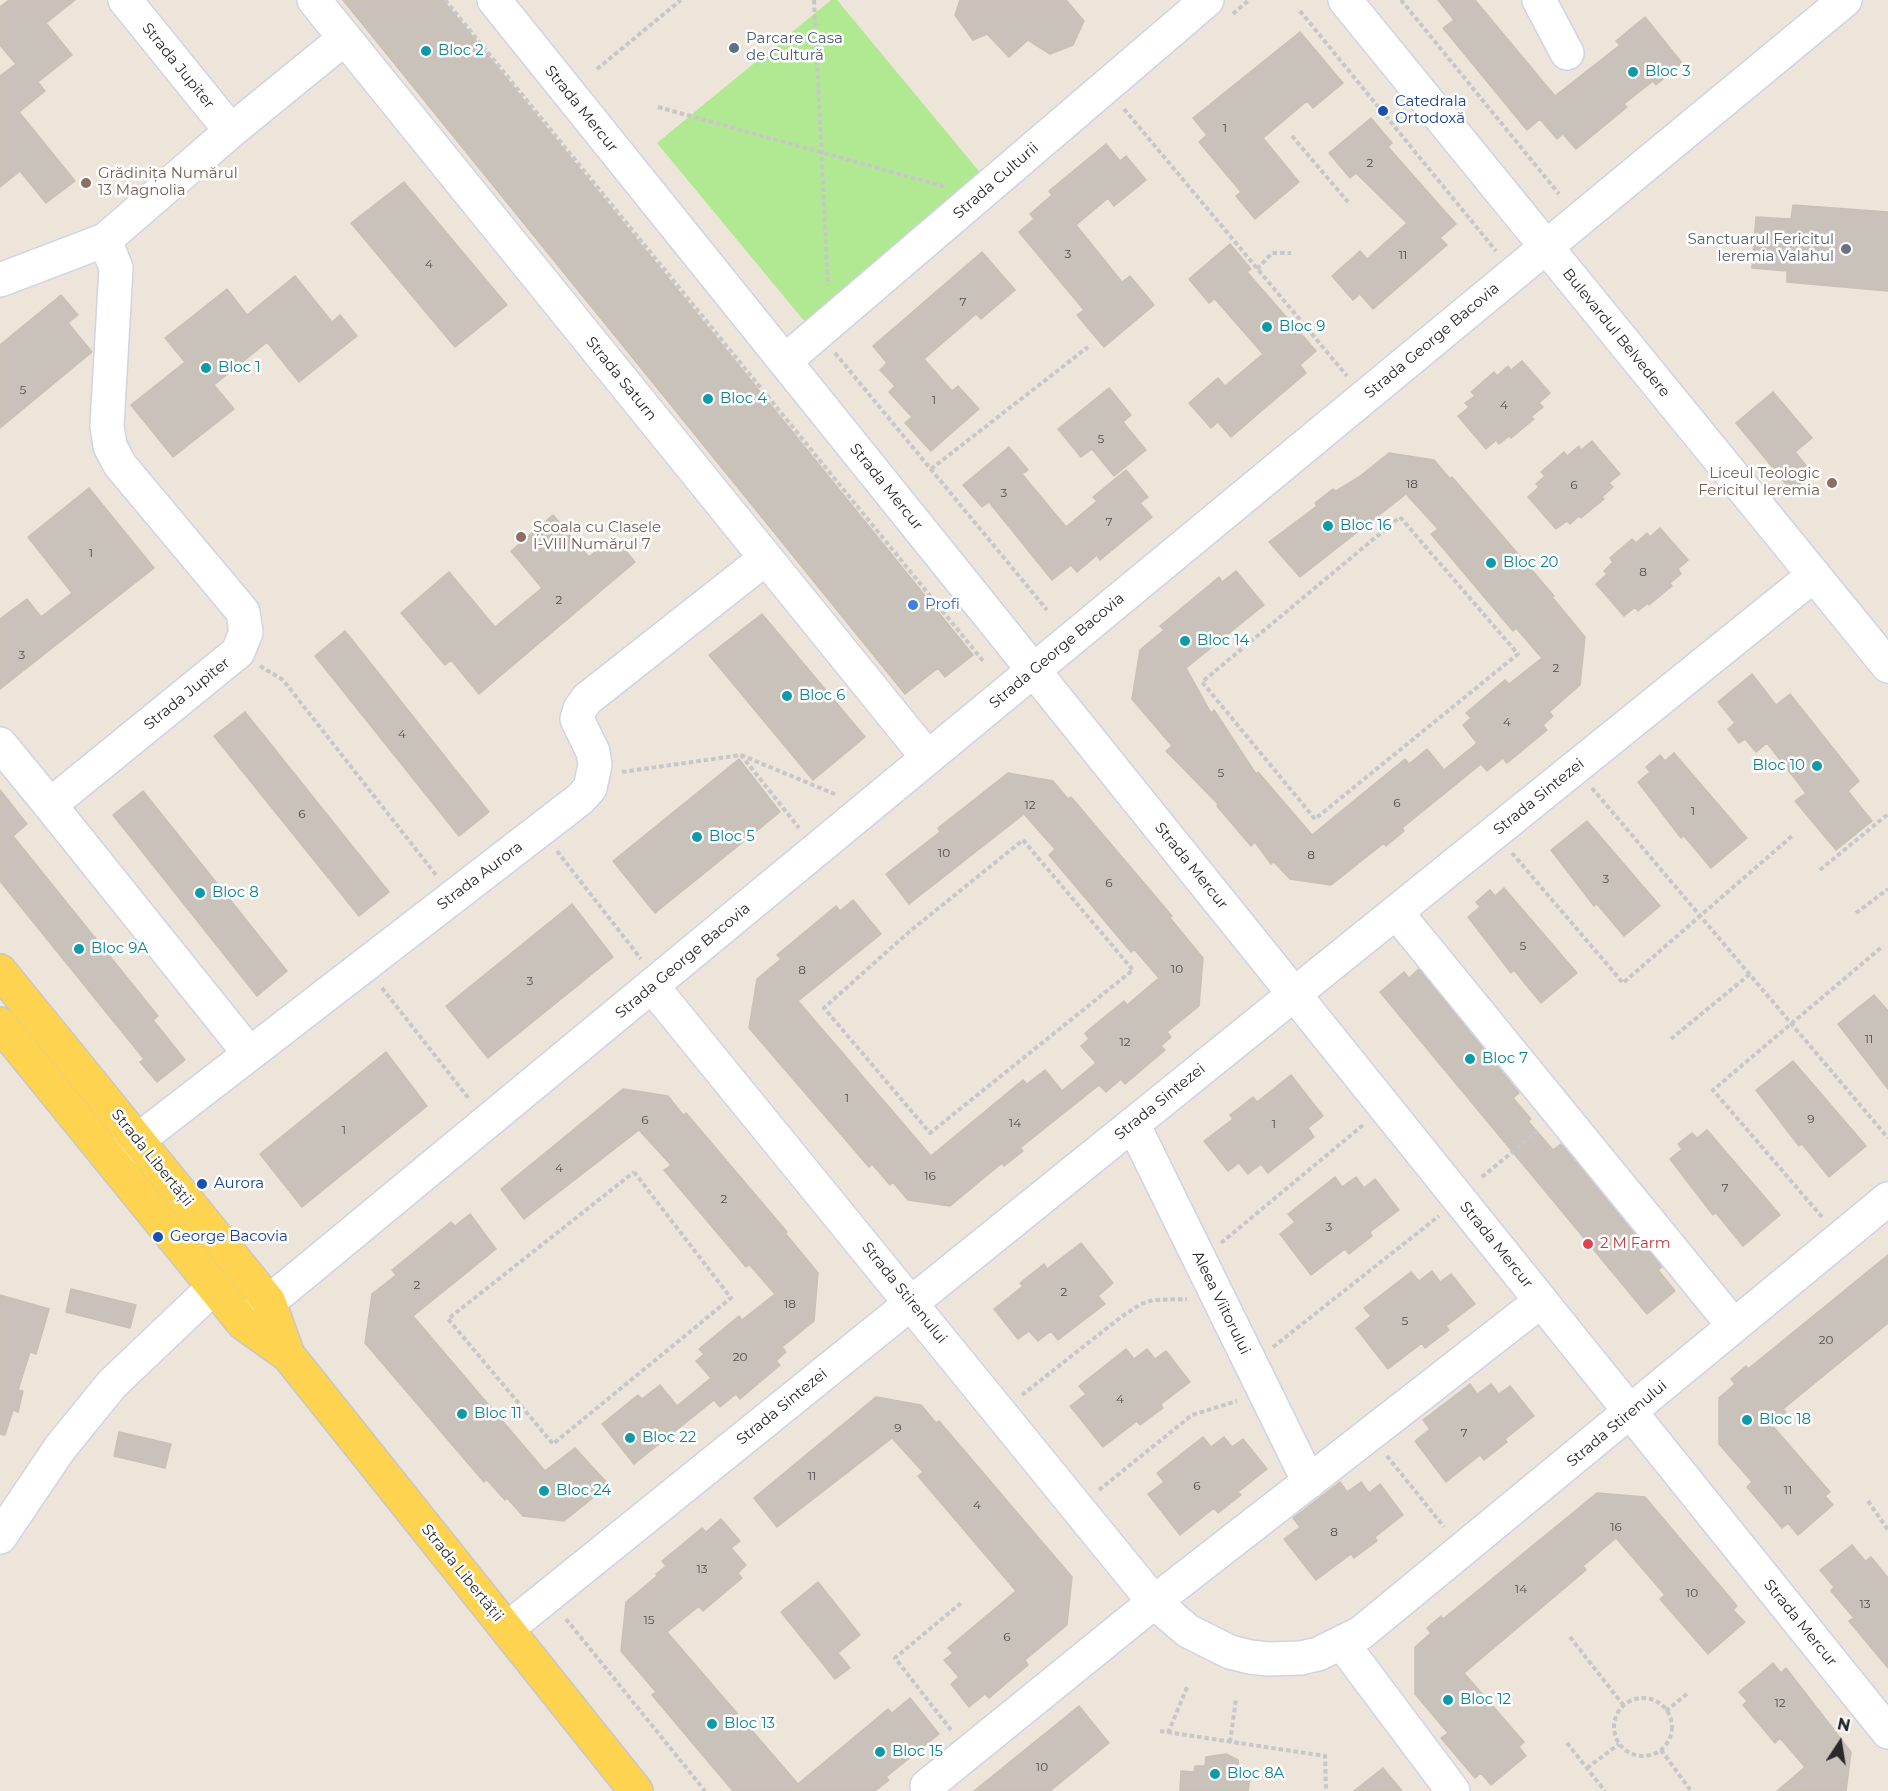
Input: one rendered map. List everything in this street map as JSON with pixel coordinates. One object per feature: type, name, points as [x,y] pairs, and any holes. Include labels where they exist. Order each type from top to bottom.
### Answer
[{"type":"main road","name":"Strada Libertății","points":[[0,971],[269,1302],[288,1355]]},
{"type":"main road","name":"Strada Libertății","points":[[0,1024],[243,1323],[288,1355],[636,1791]]},
{"type":"street","name":"Strada Jupiter","points":[[125,0],[231,131]]},
{"type":"street","name":"Strada Saturn","points":[[314,0],[928,758]]},
{"type":"street","name":"Strada Mercur","points":[[494,0],[1888,1732]]},
{"type":"street","name":"Strada Culturii","points":[[785,361],[1208,0]]},
{"type":"street","name":"Bulevardul Belvedere","points":[[1345,0],[1888,666]]},
{"type":"street","points":[[1539,0],[1567,53]]},
{"type":"street","name":"Strada George Bacovia","points":[[243,1323],[1546,247],[1824,6]]},
{"type":"street","points":[[5,271],[105,240],[231,131],[345,38]]},
{"type":"street","name":"Strada Jupiter","points":[[51,805],[238,652],[246,632],[243,612],[120,465],[110,446],[107,426],[116,268],[105,240]]},
{"type":"street","points":[[594,776],[593,752],[578,719],[579,709],[587,699],[766,558]]},
{"type":"street","name":"Strada Sintezei","points":[[507,1629],[1814,575]]},
{"type":"street","points":[[0,744],[249,1053]]},
{"type":"street","name":"Strada Aurora","points":[[111,1160],[580,799],[590,788],[594,776]]},
{"type":"street","points":[[1396,912],[1734,1326]]},
{"type":"street","name":"Strada Stirenului","points":[[655,983],[1154,1602],[1188,1631],[1230,1652],[1285,1659],[1318,1653],[1342,1643],[1380,1620],[1888,1199]]},
{"type":"street","name":"Aleea Viitorului","points":[[1133,1124],[1309,1482]]},
{"type":"street","points":[[0,1538],[60,1448],[112,1384],[214,1287]]},
{"type":"street","points":[[931,1791],[927,1786],[1154,1602],[1541,1301]]},
{"type":"street","points":[[1342,1643],[1452,1791]]},
{"type":"path","points":[[446,0],[984,662]]},
{"type":"path","points":[[597,69],[681,0]]},
{"type":"path","points":[[814,0],[828,287]]},
{"type":"path","points":[[1401,0],[1559,194]]},
{"type":"path","points":[[1300,11],[1497,251]]},
{"type":"path","points":[[658,107],[952,189],[969,204]]},
{"type":"path","points":[[540,116],[548,108]]},
{"type":"path","points":[[1124,109],[1365,397]]},
{"type":"path","points":[[1292,136],[1348,202]]},
{"type":"path","points":[[1257,269],[1272,253],[1291,253]]},
{"type":"path","points":[[931,469],[1088,347]]},
{"type":"path","points":[[831,349],[1047,610]]},
{"type":"path","points":[[1400,517],[1518,654],[1315,819],[1202,682],[1284,611],[1400,517]]},
{"type":"path","points":[[238,652],[283,680],[453,897]]},
{"type":"path","points":[[594,776],[741,755],[867,808]]},
{"type":"path","points":[[741,755],[817,850]]},
{"type":"path","points":[[1575,768],[1888,1138]]},
{"type":"path","points":[[1820,870],[1888,814]]},
{"type":"path","points":[[540,830],[655,983]]},
{"type":"path","points":[[1495,832],[1623,983],[1792,836]]},
{"type":"path","points":[[1023,840],[1133,969],[930,1133],[824,1008],[909,932],[1023,840]]},
{"type":"path","points":[[1856,914],[1888,889]]},
{"type":"path","points":[[1840,1239],[1713,1090],[1883,946]]},
{"type":"path","points":[[364,965],[487,1122]]},
{"type":"path","points":[[1671,1039],[1750,974]]},
{"type":"path","points":[[1200,1260],[1385,1107]]},
{"type":"path","points":[[1482,1177],[1560,1112]]},
{"type":"path","points":[[634,1172],[731,1298],[553,1444],[448,1319],[522,1259],[634,1172]]},
{"type":"path","points":[[1078,1508],[1192,1415],[1258,1378],[1460,1200]]},
{"type":"path","points":[[1000,1413],[1121,1317],[1142,1304],[1153,1300],[1219,1298]]},
{"type":"path","points":[[1370,1434],[1463,1551]]},
{"type":"path","points":[[1868,1501],[1888,1530]]},
{"type":"path","points":[[961,1603],[895,1658],[968,1752]]},
{"type":"path","points":[[566,1619],[705,1791]]},
{"type":"path","points":[[1570,1637],[1624,1706]]},
{"type":"path","points":[[1168,1732],[1188,1685]]},
{"type":"path","points":[[1666,1711],[1688,1693]]},
{"type":"path","points":[[1230,1742],[1236,1699]]},
{"type":"path","points":[[1638,1699],[1647,1699],[1666,1711],[1671,1723],[1669,1741],[1660,1750],[1645,1756],[1635,1755],[1619,1744],[1614,1725],[1616,1715],[1624,1706],[1638,1699]]},
{"type":"path","points":[[1160,1731],[1325,1756],[1326,1791]]},
{"type":"path","points":[[1567,1743],[1605,1791]]},
{"type":"path","points":[[1587,1768],[1619,1744]]},
{"type":"path","points":[[1660,1750],[1691,1791]]},
{"type":"green space","points":[[831,0],[837,0],[983,176],[805,322],[657,143]]},
{"type":"building","points":[[9,0],[75,0],[46,23],[72,55],[38,82],[45,91],[19,112],[75,181],[46,203],[20,171],[0,187],[0,76],[16,64],[0,45],[0,7]]},
{"type":"building","points":[[343,0],[443,0],[973,655],[945,677],[938,668],[905,694]]},
{"type":"building","points":[[960,0],[1066,0],[1084,21],[1073,45],[1050,54],[1028,40],[1009,57],[987,34],[973,40],[955,15]]},
{"type":"building","name":"Bloc 3","points":[[1438,0],[1475,0],[1555,96],[1620,45],[1616,41],[1645,17],[1682,63],[1656,85],[1653,81],[1624,104],[1627,107],[1576,149],[1563,134],[1557,139],[1540,119],[1527,130],[1443,28],[1454,20]]},
{"type":"building","points":[[1300,32],[1343,83],[1313,108],[1307,101],[1263,138],[1299,182],[1255,219],[1236,196],[1241,192],[1199,142],[1207,135],[1193,118]]},
{"type":"building","points":[[1371,118],[1392,143],[1388,147],[1456,224],[1440,238],[1447,245],[1373,309],[1360,294],[1353,300],[1332,276],[1360,251],[1367,259],[1407,223],[1356,173],[1350,178],[1329,153]]},
{"type":"building","points":[[1106,144],[1120,161],[1126,156],[1146,180],[1114,206],[1108,198],[1076,225],[1122,282],[1130,276],[1154,305],[1104,347],[1077,315],[1084,310],[1019,232],[1034,219],[1030,214],[1052,195],[1049,191]]},
{"type":"building","points":[[404,182],[507,305],[455,347],[351,223]]},
{"type":"building","points":[[1793,205],[1888,212],[1888,291],[1787,282],[1787,271],[1752,268],[1756,217],[1791,219]]},
{"type":"building","name":"Bloc 9","points":[[1230,244],[1251,269],[1247,272],[1316,351],[1300,365],[1306,373],[1231,437],[1218,422],[1211,428],[1189,403],[1218,378],[1225,386],[1263,354],[1215,299],[1209,303],[1189,279]]},
{"type":"building","points":[[982,252],[1015,290],[981,319],[976,314],[924,359],[952,391],[958,386],[979,409],[931,451],[905,423],[912,417],[889,392],[895,386],[880,370],[887,363],[873,346]]},
{"type":"building","name":"Bloc 1","points":[[295,276],[332,322],[340,315],[357,336],[299,382],[267,342],[214,385],[234,409],[173,457],[131,405],[185,362],[165,338],[227,289],[247,315]]},
{"type":"building","points":[[61,295],[78,315],[68,323],[92,352],[0,428],[0,345]]},
{"type":"building","points":[[1522,361],[1550,393],[1539,403],[1543,407],[1531,417],[1534,419],[1511,438],[1509,436],[1499,444],[1496,440],[1486,449],[1458,416],[1469,407],[1465,403],[1475,396],[1471,392],[1494,372],[1497,376],[1508,366],[1511,370]]},
{"type":"building","points":[[1109,388],[1131,415],[1123,422],[1146,450],[1114,476],[1092,449],[1081,457],[1058,429]]},
{"type":"building","points":[[1773,392],[1812,438],[1795,452],[1813,474],[1792,491],[1736,423]]},
{"type":"building","points":[[1592,441],[1620,474],[1609,483],[1613,487],[1602,497],[1604,499],[1581,518],[1579,516],[1570,524],[1567,521],[1556,529],[1528,497],[1539,487],[1536,484],[1545,476],[1541,472],[1564,452],[1567,456],[1579,446],[1581,450]]},
{"type":"building","points":[[1009,447],[1028,470],[1022,474],[1066,527],[1097,501],[1093,497],[1126,470],[1148,497],[1140,503],[1152,517],[1100,560],[1097,555],[1077,572],[1071,565],[1052,580],[989,502],[982,507],[963,485]]},
{"type":"building","points":[[1389,453],[1434,460],[1450,479],[1452,477],[1554,596],[1552,597],[1585,637],[1580,685],[1549,712],[1553,716],[1543,725],[1547,730],[1507,763],[1503,758],[1487,771],[1481,764],[1402,828],[1404,831],[1386,846],[1384,843],[1331,885],[1290,879],[1274,862],[1271,864],[1255,842],[1251,846],[1217,806],[1218,804],[1166,751],[1172,746],[1132,699],[1140,650],[1164,630],[1160,626],[1219,577],[1222,582],[1236,571],[1264,605],[1186,668],[1211,713],[1214,710],[1256,774],[1258,772],[1312,835],[1405,759],[1409,764],[1427,749],[1444,770],[1477,743],[1463,725],[1471,718],[1466,713],[1505,680],[1509,684],[1542,658],[1516,628],[1513,631],[1431,534],[1438,529],[1406,494],[1300,577],[1269,542],[1317,506],[1315,503],[1333,489],[1336,491],[1359,477]]},
{"type":"building","points":[[89,488],[154,568],[0,689],[0,619],[27,599],[41,617],[72,593],[28,537]]},
{"type":"building","points":[[553,515],[589,557],[613,536],[635,562],[479,694],[451,660],[445,665],[401,613],[449,572],[495,627],[542,588],[511,551]]},
{"type":"building","points":[[1660,528],[1688,560],[1678,569],[1681,574],[1670,583],[1672,586],[1649,605],[1648,603],[1638,611],[1635,607],[1624,616],[1596,584],[1607,574],[1604,571],[1613,562],[1610,558],[1632,539],[1636,543],[1647,533],[1650,537]]},
{"type":"building","name":"Bloc 6","points":[[762,614],[865,737],[813,780],[709,655]]},
{"type":"building","points":[[345,631],[489,812],[459,836],[315,656]]},
{"type":"building","name":"Bloc 10","points":[[1752,674],[1776,705],[1790,694],[1859,781],[1848,791],[1872,821],[1836,850],[1795,801],[1806,793],[1767,743],[1756,752],[1745,739],[1739,743],[1728,729],[1735,723],[1718,702]]},
{"type":"building","points":[[245,712],[389,892],[359,916],[214,736]]},
{"type":"building","points":[[1674,753],[1747,838],[1711,868],[1684,836],[1681,838],[1638,782],[1650,772],[1646,767],[1660,755],[1665,761]]},
{"type":"building","name":"Bloc 5","points":[[739,759],[780,812],[655,913],[613,861]]},
{"type":"building","points":[[1008,773],[1053,781],[1068,799],[1071,797],[1172,916],[1170,918],[1203,958],[1199,1006],[1167,1032],[1171,1037],[1161,1046],[1165,1050],[1125,1084],[1121,1079],[1106,1092],[1099,1085],[1020,1148],[1023,1151],[1004,1166],[1002,1163],[950,1206],[908,1200],[893,1182],[890,1185],[872,1164],[869,1167],[749,1028],[757,979],[781,959],[777,955],[836,906],[840,911],[853,900],[881,934],[798,1001],[931,1156],[1023,1080],[1027,1084],[1045,1070],[1062,1091],[1096,1063],[1081,1046],[1089,1039],[1085,1033],[1124,1001],[1127,1005],[1159,978],[1134,949],[1131,952],[1049,855],[1055,849],[1024,814],[909,904],[886,874],[940,832],[938,828]]},
{"type":"building","name":"Bloc 9A","points":[[0,790],[27,824],[13,836],[158,1016],[153,1020],[185,1060],[157,1082],[140,1062],[144,1059],[0,881]]},
{"type":"building","name":"Bloc 8","points":[[143,791],[287,971],[257,996],[113,815]]},
{"type":"building","points":[[1587,821],[1660,906],[1624,936],[1597,904],[1594,906],[1551,850]]},
{"type":"building","points":[[1504,888],[1577,973],[1541,1003],[1514,970],[1511,973],[1468,917],[1480,907],[1476,902],[1490,890],[1495,896]]},
{"type":"building","points":[[572,904],[613,957],[488,1058],[446,1006]]},
{"type":"building","points":[[1419,969],[1519,1093],[1513,1098],[1531,1119],[1528,1121],[1553,1150],[1561,1144],[1662,1267],[1658,1270],[1675,1291],[1647,1314],[1380,992],[1404,972],[1409,978]]},
{"type":"building","points":[[1874,995],[1888,1011],[1888,1089],[1838,1024]]},
{"type":"building","points":[[386,1052],[427,1106],[302,1207],[260,1154]]},
{"type":"building","points":[[1793,1061],[1866,1146],[1829,1177],[1802,1144],[1799,1146],[1756,1090]]},
{"type":"building","points":[[1291,1075],[1323,1116],[1308,1128],[1314,1137],[1268,1173],[1261,1164],[1248,1174],[1239,1163],[1228,1171],[1204,1141],[1233,1119],[1230,1115],[1253,1097],[1257,1102]]},
{"type":"building","points":[[623,1089],[668,1096],[683,1115],[686,1113],[787,1232],[785,1233],[818,1273],[814,1321],[782,1347],[786,1352],[776,1361],[780,1365],[740,1399],[736,1394],[720,1407],[714,1400],[634,1464],[602,1424],[638,1395],[642,1399],[660,1385],[677,1406],[711,1378],[696,1361],[704,1354],[699,1349],[739,1316],[742,1320],[775,1294],[749,1264],[746,1267],[664,1170],[671,1165],[639,1130],[524,1219],[501,1189]]},
{"type":"building","points":[[1707,1130],[1780,1215],[1743,1246],[1716,1213],[1713,1215],[1670,1159],[1682,1149],[1678,1144],[1692,1133],[1697,1138]]},
{"type":"building","points":[[1335,1177],[1342,1187],[1356,1177],[1364,1188],[1375,1179],[1399,1210],[1370,1232],[1372,1236],[1349,1254],[1345,1249],[1311,1275],[1280,1234],[1295,1222],[1288,1214]]},
{"type":"building","points":[[470,1214],[496,1249],[413,1316],[545,1471],[575,1448],[609,1485],[564,1521],[523,1516],[487,1480],[484,1482],[365,1343],[372,1294],[396,1275],[392,1270],[451,1222],[455,1226]]},
{"type":"building","points":[[1081,1243],[1113,1283],[1098,1296],[1105,1304],[1058,1340],[1051,1331],[1038,1341],[1029,1331],[1018,1339],[994,1309],[1023,1286],[1020,1283],[1044,1264],[1047,1269]]},
{"type":"building","points":[[1888,1255],[1888,1323],[1783,1409],[1786,1412],[1771,1424],[1830,1492],[1825,1496],[1833,1505],[1798,1535],[1788,1523],[1782,1528],[1747,1487],[1752,1482],[1719,1444],[1719,1398],[1735,1384],[1731,1379],[1746,1366],[1748,1369]]},
{"type":"building","points":[[1432,1271],[1440,1282],[1451,1274],[1475,1304],[1446,1326],[1449,1330],[1425,1348],[1422,1343],[1388,1369],[1356,1328],[1371,1316],[1364,1308],[1411,1272],[1419,1281]]},
{"type":"building","points":[[71,1289],[136,1305],[130,1328],[66,1312]]},
{"type":"building","points":[[0,1295],[49,1309],[36,1354],[30,1352],[18,1390],[23,1391],[18,1412],[13,1410],[5,1435],[0,1434]]},
{"type":"building","points":[[1126,1349],[1134,1359],[1147,1349],[1155,1359],[1166,1351],[1190,1382],[1161,1404],[1163,1408],[1140,1425],[1137,1421],[1103,1447],[1070,1406],[1086,1394],[1079,1386]]},
{"type":"building","points":[[1470,1384],[1477,1394],[1491,1384],[1499,1394],[1510,1386],[1534,1416],[1505,1439],[1507,1442],[1484,1460],[1480,1455],[1446,1482],[1415,1441],[1430,1429],[1423,1420]]},
{"type":"building","points":[[876,1397],[921,1405],[936,1423],[939,1421],[1072,1577],[1067,1625],[1025,1660],[1028,1665],[989,1698],[985,1694],[969,1707],[951,1684],[959,1677],[944,1660],[953,1653],[948,1648],[1016,1591],[918,1476],[923,1472],[892,1438],[777,1527],[754,1498]]},
{"type":"building","points":[[119,1432],[171,1444],[165,1468],[114,1456]]},
{"type":"building","points":[[1203,1437],[1211,1447],[1224,1437],[1232,1447],[1243,1439],[1267,1469],[1238,1492],[1241,1495],[1218,1513],[1214,1508],[1180,1535],[1148,1494],[1164,1482],[1157,1473]]},
{"type":"building","points":[[1340,1482],[1347,1492],[1361,1482],[1369,1493],[1380,1484],[1403,1515],[1375,1537],[1377,1541],[1354,1558],[1351,1554],[1316,1580],[1284,1539],[1300,1527],[1293,1518]]},
{"type":"building","points":[[1597,1493],[1645,1497],[1737,1606],[1733,1610],[1745,1622],[1708,1654],[1660,1599],[1665,1595],[1616,1538],[1583,1566],[1586,1570],[1464,1673],[1524,1742],[1519,1747],[1526,1756],[1491,1785],[1481,1773],[1475,1778],[1441,1738],[1448,1733],[1415,1694],[1415,1647],[1431,1633],[1427,1628],[1441,1616],[1443,1619]]},
{"type":"building","points":[[721,1519],[740,1541],[731,1548],[746,1565],[738,1573],[742,1578],[703,1611],[699,1606],[667,1632],[798,1784],[888,1709],[892,1713],[910,1698],[939,1734],[886,1777],[889,1780],[875,1791],[733,1791],[652,1695],[656,1692],[621,1651],[626,1602],[666,1566],[662,1561],[702,1528],[706,1532]]},
{"type":"building","points":[[1852,1545],[1865,1561],[1871,1557],[1888,1578],[1888,1668],[1849,1621],[1854,1618],[1831,1591],[1834,1587],[1820,1570]]},
{"type":"building","points":[[818,1582],[860,1635],[838,1653],[850,1668],[835,1679],[781,1612]]},
{"type":"building","points":[[1773,1663],[1781,1673],[1786,1668],[1851,1752],[1846,1791],[1777,1791],[1805,1767],[1780,1738],[1775,1743],[1743,1705],[1747,1701],[1739,1692]]},
{"type":"building","points":[[1079,1706],[1109,1743],[1050,1791],[974,1791]]},
{"type":"building","name":"Bloc 8A","points":[[1226,1754],[1238,1760],[1239,1768],[1251,1770],[1248,1791],[1180,1791],[1181,1771],[1194,1772],[1195,1766],[1205,1766],[1206,1757]]},
{"type":"building","points":[[1383,1768],[1402,1791],[1354,1791]]},
{"type":"place","name":"Parcare Casa de Cultură","points":[[734,48]]},
{"type":"place","name":"Bloc 2","points":[[426,51]]},
{"type":"place","name":"Bloc 3","points":[[1633,72]]},
{"type":"place","name":"Catedrala Ortodoxă","points":[[1383,111]]},
{"type":"place","name":"Grădinița Numărul 13 Magnolia","points":[[86,183]]},
{"type":"place","name":"Sanctuarul Fericitul Ieremia Valahul","points":[[1846,249]]},
{"type":"place","name":"Bloc 9","points":[[1267,327]]},
{"type":"place","name":"Bloc 1","points":[[206,368]]},
{"type":"place","name":"Bloc 4","points":[[708,399]]},
{"type":"place","name":"Liceul Teologic Fericitul Ieremia","points":[[1832,483]]},
{"type":"place","name":"Bloc 16","points":[[1328,526]]},
{"type":"place","name":"Școala cu Clasele I-VIII Numărul 7","points":[[521,537]]},
{"type":"place","name":"Bloc 20","points":[[1491,563]]},
{"type":"place","name":"Profi","points":[[913,605]]},
{"type":"place","name":"Bloc 14","points":[[1185,641]]},
{"type":"place","name":"Bloc 6","points":[[787,696]]},
{"type":"place","name":"Bloc 10","points":[[1817,766]]},
{"type":"place","name":"Bloc 5","points":[[697,837]]},
{"type":"place","name":"Bloc 8","points":[[200,893]]},
{"type":"place","name":"Bloc 9A","points":[[79,949]]},
{"type":"place","name":"Bloc 7","points":[[1470,1059]]},
{"type":"place","name":"Aurora","points":[[202,1184]]},
{"type":"place","name":"George Bacovia","points":[[158,1237]]},
{"type":"place","name":"2 M Farm","points":[[1588,1244]]},
{"type":"place","name":"Bloc 11","points":[[462,1414]]},
{"type":"place","name":"Bloc 18","points":[[1747,1420]]},
{"type":"place","name":"Bloc 22","points":[[630,1438]]},
{"type":"place","name":"Bloc 24","points":[[544,1491]]},
{"type":"place","name":"Bloc 12","points":[[1448,1700]]},
{"type":"place","name":"Bloc 13","points":[[712,1724]]},
{"type":"place","name":"Bloc 15","points":[[880,1752]]},
{"type":"place","name":"Bloc 8A","points":[[1215,1774]]}]
